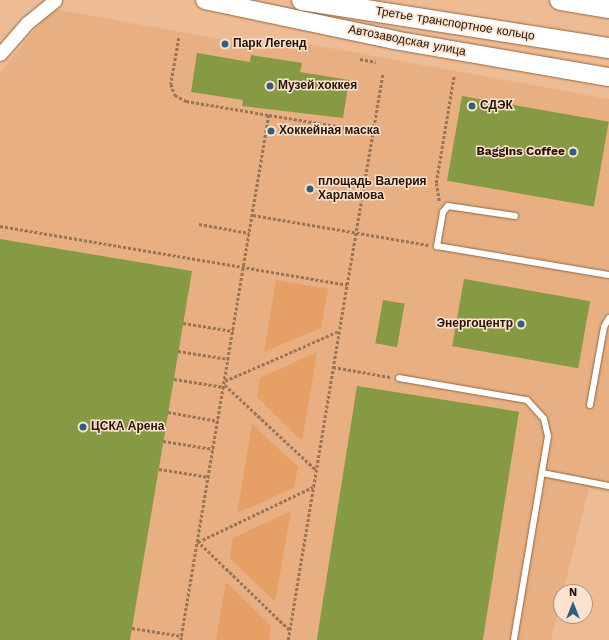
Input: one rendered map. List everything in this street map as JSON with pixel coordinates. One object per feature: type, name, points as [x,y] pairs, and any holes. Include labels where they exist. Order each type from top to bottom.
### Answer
[{"type":"main road","name":"Автозаводская улица","points":[[205,0],[394,40],[609,77]]},
{"type":"main road","name":"Третье транспортное кольцо","points":[[302,0],[609,48]]},
{"type":"main road","points":[[560,0],[609,8]]},
{"type":"street","points":[[0,54],[27,23],[55,0]]},
{"type":"lane","points":[[515,216],[454,205],[445,209],[437,246],[609,275]]},
{"type":"lane","points":[[590,405],[604,327],[609,318]]},
{"type":"lane","points":[[399,378],[527,400],[541,412],[547,427],[542,473],[514,640]]},
{"type":"lane","points":[[542,473],[609,486]]},
{"type":"path","points":[[179,38],[171,84],[175,95],[186,101],[373,132]]},
{"type":"path","points":[[360,59],[376,62]]},
{"type":"path","points":[[288,640],[383,73]]},
{"type":"path","points":[[445,209],[435,189],[454,76]]},
{"type":"path","points":[[181,640],[269,115]]},
{"type":"path","points":[[252,215],[437,246]]},
{"type":"path","points":[[199,224],[250,233]]},
{"type":"path","points":[[0,226],[347,286]]},
{"type":"path","points":[[183,323],[233,331]]},
{"type":"path","points":[[174,379],[224,384],[339,331]]},
{"type":"path","points":[[178,351],[228,359]]},
{"type":"path","points":[[333,367],[399,378]]},
{"type":"path","points":[[224,384],[316,471]]},
{"type":"path","points":[[168,412],[218,421]]},
{"type":"path","points":[[163,441],[213,449]]},
{"type":"path","points":[[159,469],[209,477]]},
{"type":"path","points":[[198,542],[313,487]]},
{"type":"path","points":[[198,542],[289,630]]},
{"type":"path","points":[[132,628],[182,636]]},
{"type":"shaded area","points":[[55,9],[246,44],[308,44],[609,99],[609,493],[589,488],[565,584],[553,584],[553,624],[555,624],[551,640],[0,640],[0,73],[48,13]]},
{"type":"shaded area","points":[[276,280],[328,289],[321,328],[264,352]]},
{"type":"shaded area","points":[[317,352],[302,441],[257,397],[260,378]]},
{"type":"shaded area","points":[[252,424],[298,467],[294,488],[237,513]]},
{"type":"shaded area","points":[[291,511],[275,602],[230,558],[233,538]]},
{"type":"shaded area","points":[[226,582],[271,626],[269,640],[216,640]]},
{"type":"building","name":"Музей хоккея","points":[[197,53],[250,62],[251,55],[302,63],[300,72],[349,80],[343,118],[242,106],[243,100],[191,92]]},
{"type":"building","points":[[462,96],[609,122],[594,207],[447,181]]},
{"type":"building","name":"ЦСКА Арена","points":[[0,239],[192,271],[130,640],[0,640]]},
{"type":"building","name":"Энергоцентр","points":[[464,279],[590,301],[578,368],[452,346]]},
{"type":"building","points":[[383,300],[405,304],[397,347],[375,343]]},
{"type":"building","points":[[357,386],[519,412],[483,640],[317,640]]},
{"type":"place","name":"Парк Легенд","points":[[225,44]]},
{"type":"place","name":"Музей хоккея","points":[[270,86]]},
{"type":"place","name":"СДЭК","points":[[472,106]]},
{"type":"place","name":"Хоккейная маска","points":[[271,131]]},
{"type":"place","name":"Baggins Coffee","points":[[573,152]]},
{"type":"place","name":"площадь Валерия Харламова","points":[[310,189]]},
{"type":"place","name":"Энергоцентр","points":[[521,324]]},
{"type":"place","name":"ЦСКА Арена","points":[[83,427]]}]
